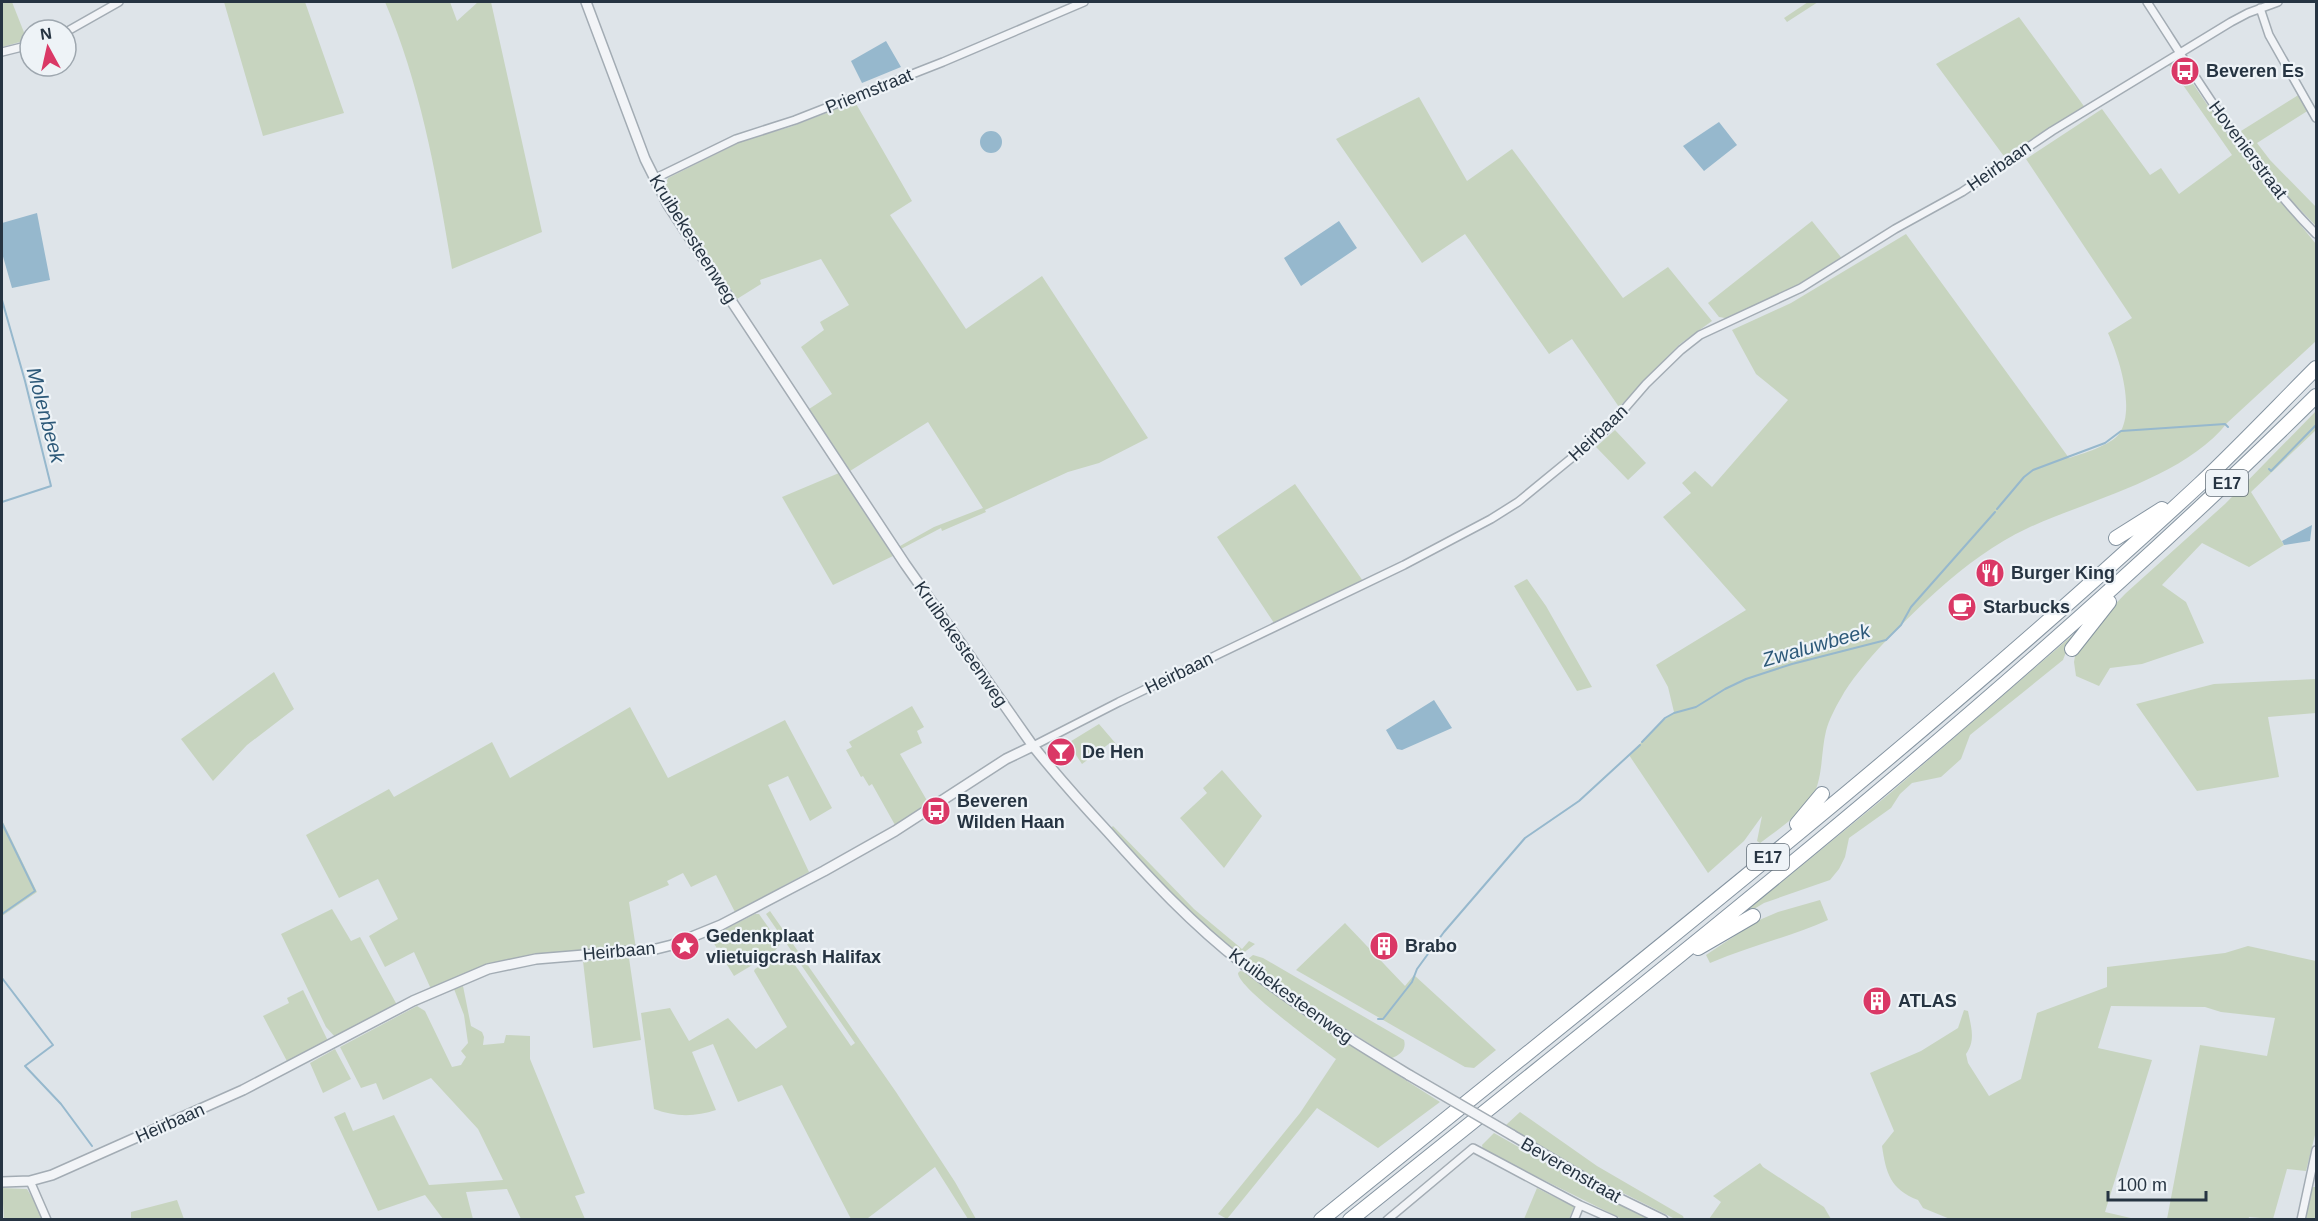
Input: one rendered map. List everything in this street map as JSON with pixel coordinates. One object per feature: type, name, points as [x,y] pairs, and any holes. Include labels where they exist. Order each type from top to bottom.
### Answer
[{"type":"highway","name":"E17","points":[[1321,1220],[1753,870],[1941,713],[2116,561],[2203,481],[2316,368]]},
{"type":"highway","name":"E17","points":[[1350,1220],[1669,963],[1945,735],[2136,568],[2316,396]]},
{"type":"highway","points":[[2116,538],[2203,481]]},
{"type":"highway","points":[[2072,649],[2136,568]]},
{"type":"highway","points":[[1753,870],[1807,814],[1822,794]]},
{"type":"highway","points":[[1669,963],[1753,916]]},
{"type":"street","points":[[78,25],[119,2]]},
{"type":"street","name":"Kruibekesteenweg","points":[[586,2],[654,179],[668,205],[905,564],[1054,773],[1155,885],[1241,962],[1337,1032],[1512,1135]]},
{"type":"street","name":"Priemstraat","points":[[654,179],[736,139],[795,120],[943,62],[1084,2]]},
{"type":"street","name":"Hovenierstraat","points":[[2147,2],[2248,155],[2316,234]]},
{"type":"street","name":"Heirbaan","points":[[2,1182],[30,1181],[52,1175],[243,1090],[413,1001],[477,973],[511,963],[536,959],[656,949],[721,925],[895,831],[1006,759],[1404,565],[1491,519],[1518,502],[1607,429],[1647,384],[1681,350],[1700,335],[1801,288],[1895,229],[1962,192],[2018,153],[2231,22],[2278,2]]},
{"type":"street","points":[[2260,8],[2265,28],[2316,118]]},
{"type":"street","points":[[2,52],[18,48]]},
{"type":"street","name":"Beverenstraat","points":[[1512,1135],[1616,1197],[1663,1220]]},
{"type":"street","name":"Beverenstraat","points":[[1387,1220],[1473,1148],[1580,1205],[1614,1220]]},
{"type":"street","points":[[2301,1220],[2316,1150]]},
{"type":"street","points":[[30,1181],[47,1220]]},
{"type":"street","points":[[1574,1220],[1580,1205]]},
{"type":"green space","points":[[2,2],[12,2],[18,18],[18,43],[2,47]]},
{"type":"green space","points":[[224,2],[305,2],[344,113],[263,136]]},
{"type":"green space","points":[[385,2],[450,2],[457,21],[478,2],[491,2],[542,232],[452,269],[434,167],[418,99],[409,66]]},
{"type":"green space","points":[[1808,2],[1818,2],[1787,22],[1784,18]]},
{"type":"green space","points":[[2019,17],[2086,109],[2006,159],[1936,64]]},
{"type":"green space","points":[[2177,60],[2231,140],[2316,244],[2316,341],[2209,442],[2187,458],[2135,485],[2016,534],[1981,556],[1938,590],[1872,656],[1841,698],[1827,727],[1819,779],[1810,801],[1760,843],[1757,841],[1762,816],[1744,841],[1708,873],[1629,755],[1674,712],[1668,687],[1656,665],[1746,610],[1663,517],[1691,493],[1682,483],[1695,471],[1712,487],[1788,400],[1756,374],[1732,330],[1791,303],[1906,234],[2069,458],[2110,442],[2119,434],[2124,424],[2126,398],[2121,369],[2108,333],[2132,318],[2026,159],[2102,109],[2150,175],[2161,168],[2179,194],[2232,155],[2169,65]]},
{"type":"green space","points":[[2300,94],[2309,110],[2257,143],[2270,160],[2316,207],[2316,226],[2287,196],[2241,131]]},
{"type":"green space","points":[[1419,97],[1467,181],[1512,149],[1623,298],[1668,267],[1712,321],[1680,344],[1619,407],[1572,339],[1549,354],[1465,234],[1422,263],[1336,139]]},
{"type":"green space","points":[[855,102],[912,201],[890,215],[966,329],[1042,276],[1148,438],[1099,463],[1068,472],[985,510],[986,512],[942,531],[941,528],[901,549],[900,546],[934,527],[983,508],[928,422],[850,471],[809,409],[832,394],[801,347],[824,330],[820,322],[849,305],[821,259],[760,280],[761,284],[737,299],[664,188],[668,178],[742,141],[790,127]]},
{"type":"green space","points":[[1812,221],[1844,261],[1731,319],[1719,317],[1708,303]]},
{"type":"green space","points":[[2316,411],[2316,430],[2251,492],[2284,545],[2249,567],[2202,543],[2162,585],[2186,602],[2204,643],[2142,664],[2110,668],[2099,686],[2076,676],[2074,662],[2076,650],[2095,625],[2126,593],[2225,504]]},
{"type":"green space","points":[[1615,430],[1646,463],[1628,480],[1596,447]]},
{"type":"green space","points":[[839,473],[893,556],[833,585],[782,497]]},
{"type":"green space","points":[[1295,484],[1363,581],[1274,623],[1217,537]]},
{"type":"green space","points":[[1527,579],[1546,606],[1592,687],[1577,691],[1514,586]]},
{"type":"green space","points":[[2082,627],[2068,647],[2063,660],[1970,735],[1961,759],[1941,777],[1912,783],[1900,794],[1891,808],[1849,838],[1845,857],[1830,880],[1764,903],[1734,921],[1889,794]]},
{"type":"green space","points":[[274,672],[294,709],[247,745],[213,781],[181,739]]},
{"type":"green space","points":[[2316,679],[2316,713],[2268,717],[2279,777],[2197,791],[2136,704],[2214,684]]},
{"type":"green space","points":[[912,706],[924,727],[917,731],[922,743],[900,754],[929,804],[895,825],[872,784],[869,786],[863,776],[861,777],[846,750],[852,747],[849,742]]},
{"type":"green space","points":[[630,707],[668,778],[785,720],[832,808],[810,821],[788,776],[768,785],[809,872],[735,912],[716,875],[691,887],[683,873],[667,881],[669,885],[629,902],[636,949],[576,951],[517,958],[472,970],[431,989],[414,952],[385,967],[369,936],[398,919],[378,879],[339,898],[306,835],[389,789],[394,797],[492,742],[510,778]]},
{"type":"green space","points":[[1099,724],[1117,745],[1114,747],[1110,743],[1082,764],[1068,743]]},
{"type":"green space","points":[[1222,770],[1262,816],[1224,868],[1180,818],[1207,793],[1203,788]]},
{"type":"green space","points":[[2,820],[37,892],[2,916]]},
{"type":"green space","points":[[1113,826],[1194,909],[1242,949],[1249,941],[1255,944],[1242,954],[1232,949],[1166,889],[1110,829]]},
{"type":"green space","points":[[1820,900],[1828,920],[1710,963],[1706,955],[1757,921],[1778,912]]},
{"type":"green space","points":[[332,909],[351,941],[360,937],[397,1005],[336,1038],[326,1027],[281,934]]},
{"type":"green space","points":[[770,911],[896,1092],[955,1182],[976,1219],[968,1219],[935,1167],[868,1218],[851,1219],[782,1085],[738,1102],[713,1044],[692,1052],[716,1110],[685,1115],[670,1114],[654,1109],[641,1013],[670,1008],[689,1041],[728,1018],[756,1049],[787,1027],[754,971],[778,954],[786,952],[851,1046],[855,1043],[766,914]]},
{"type":"green space","points":[[759,914],[780,944],[774,952],[734,976],[710,937]]},
{"type":"green space","points":[[1345,923],[1405,986],[1414,975],[1496,1050],[1474,1068],[1465,1067],[1296,970]]},
{"type":"green space","points":[[2248,946],[2316,961],[2316,1131],[2306,1171],[2287,1169],[2273,1219],[2249,1217],[2248,1220],[2167,1219],[2200,1045],[2267,1056],[2275,1018],[2221,1012],[2205,1007],[2111,1006],[2098,1048],[2152,1060],[2105,1212],[2135,1219],[1950,1219],[1923,1208],[1918,1200],[1901,1191],[1891,1179],[1885,1164],[1882,1146],[1894,1131],[1870,1073],[1921,1051],[1958,1028],[1964,1010],[1968,1011],[1972,1033],[1971,1044],[1966,1054],[1968,1063],[1989,1096],[2021,1079],[2037,1013],[2107,987],[2107,967],[2225,953]]},
{"type":"green space","points":[[1253,955],[1263,958],[1404,1040],[1405,1044],[1400,1054],[1392,1058],[1297,998],[1250,964],[1248,959]]},
{"type":"green space","points":[[629,958],[641,1040],[593,1048],[583,961]]},
{"type":"green space","points":[[1246,972],[1300,1013],[1440,1102],[1378,1148],[1317,1108],[1227,1219],[1218,1214],[1300,1113],[1336,1059],[1251,991],[1238,973]]},
{"type":"green space","points":[[463,986],[471,1026],[482,1032],[483,1045],[504,1043],[506,1035],[530,1036],[530,1059],[585,1193],[575,1196],[585,1219],[521,1219],[507,1189],[466,1192],[473,1219],[443,1219],[425,1195],[378,1211],[334,1117],[345,1112],[353,1131],[394,1115],[429,1185],[503,1180],[478,1129],[431,1078],[383,1100],[376,1083],[361,1088],[340,1047],[417,1006],[425,1011],[452,1067],[461,1065],[466,1057],[461,1051],[468,1043],[464,1015],[454,989]]},
{"type":"green space","points":[[303,990],[329,1043],[288,1063],[263,1016],[289,1003],[287,998]]},
{"type":"green space","points":[[335,1049],[351,1079],[323,1093],[310,1063]]},
{"type":"green space","points":[[1520,1112],[1597,1166],[1683,1216],[1684,1219],[1675,1219],[1589,1176],[1506,1125]]},
{"type":"green space","points":[[1494,1133],[1611,1200],[1652,1219],[1622,1219],[1483,1150],[1482,1145]]},
{"type":"green space","points":[[1760,1163],[1824,1207],[1831,1219],[1709,1219],[1721,1202],[1713,1196]]},
{"type":"green space","points":[[2311,1187],[2316,1187],[2316,1219],[2304,1220]]},
{"type":"green space","points":[[2,1188],[27,1189],[45,1219],[4,1219]]},
{"type":"green space","points":[[1537,1188],[1574,1207],[1569,1219],[1524,1219]]},
{"type":"green space","points":[[177,1200],[184,1219],[131,1219],[131,1212]]},
{"type":"water","points":[[886,41],[901,67],[862,83],[851,61]]},
{"type":"water","points":[[1719,122],[1737,145],[1704,171],[1683,146]]},
{"type":"water","points":[[991,131],[1001,138],[1002,142],[995,152],[991,153],[981,146],[980,142],[987,132]]},
{"type":"water","points":[[37,213],[50,280],[12,288],[2,253],[2,223]]},
{"type":"water","points":[[1339,221],[1357,248],[1301,286],[1284,258]]},
{"type":"water","points":[[2312,525],[2310,541],[2284,545],[2282,541]]},
{"type":"water","points":[[1434,700],[1452,728],[1402,750],[1397,749],[1386,730]]},
{"type":"waterway","name":"Molenbeek","points":[[2,300],[51,486],[2,502]]},
{"type":"waterway","name":"Zwaluwbeek","points":[[1997,509],[2024,477],[2033,470],[2105,443],[2121,431],[2225,424],[2228,427]]},
{"type":"waterway","name":"Zwaluwbeek","points":[[2269,469],[2271,471],[2316,425]]},
{"type":"waterway","name":"Zwaluwbeek","points":[[1642,742],[1665,718],[1696,707],[1746,679],[1792,664],[1886,640],[1901,625],[1911,607],[1995,512]]},
{"type":"waterway","name":"Zwaluwbeek","points":[[1378,1019],[1383,1019],[1412,982],[1417,969],[1444,932],[1525,838],[1579,801],[1640,745]]},
{"type":"waterway","name":"Molenbeek","points":[[2,823],[35,891],[2,914]]},
{"type":"waterway","name":"Molenbeek","points":[[2,978],[53,1045],[25,1066],[61,1104],[92,1146]]},
{"type":"place","name":"Beveren Es","points":[[2185,71]]},
{"type":"place","name":"Burger King","points":[[1990,573]]},
{"type":"place","name":"Starbucks","points":[[1962,607]]},
{"type":"place","name":"De Hen","points":[[1061,752]]},
{"type":"place","name":"Beveren Wilden Haan","points":[[936,811]]},
{"type":"place","name":"Gedenkplaat vlietuigcrash Halifax","points":[[685,946]]},
{"type":"place","name":"Brabo","points":[[1384,946]]},
{"type":"place","name":"ATLAS","points":[[1877,1001]]}]
